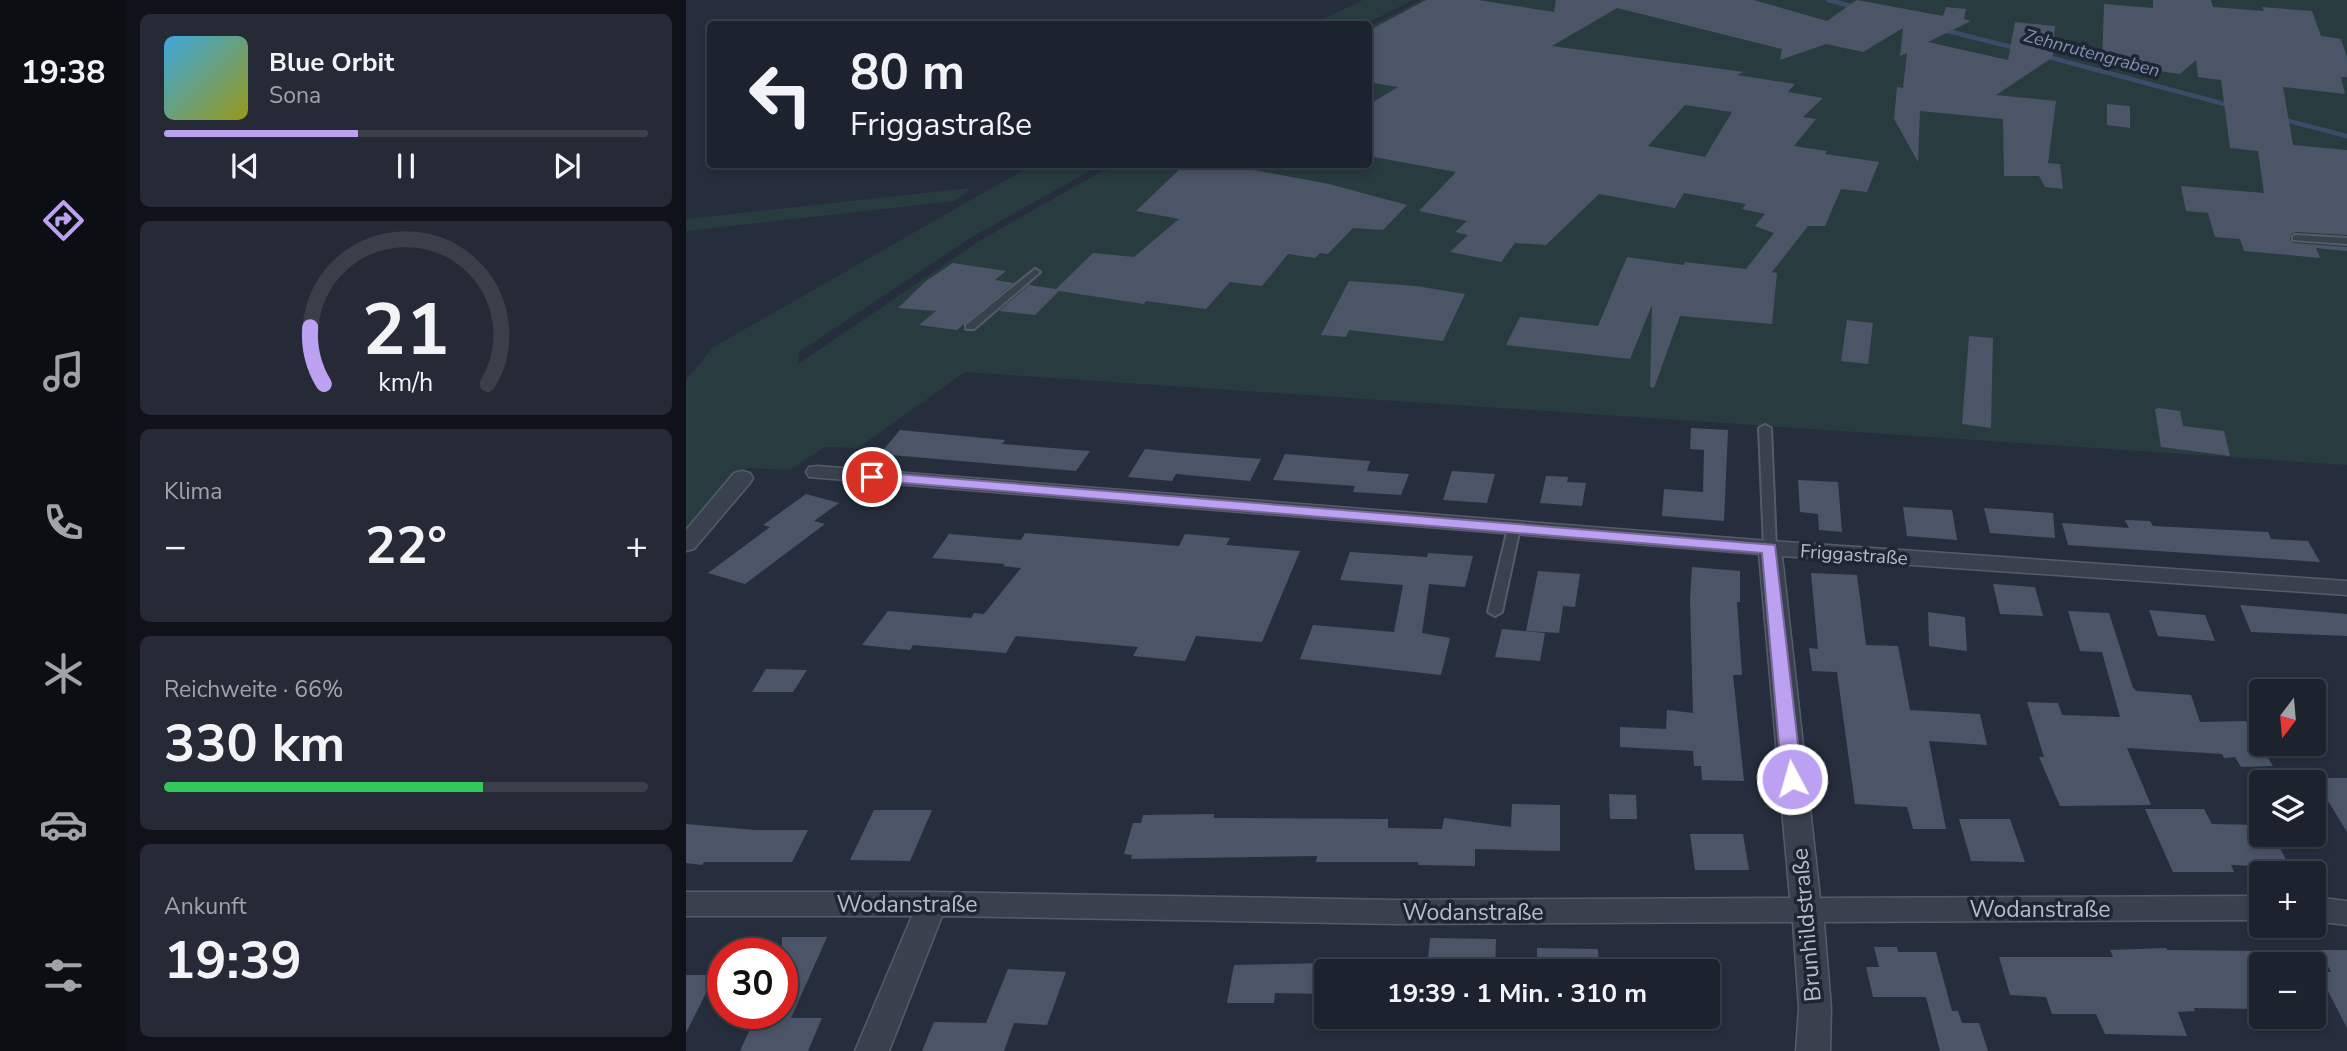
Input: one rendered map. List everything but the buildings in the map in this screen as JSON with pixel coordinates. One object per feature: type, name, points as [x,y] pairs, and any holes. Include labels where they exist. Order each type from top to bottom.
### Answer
[{"type":"street","name":"Friggastraße","points":[[817,472],[1770,548],[2347,588]]},
{"type":"street","points":[[686,544],[742,478]]},
{"type":"street","name":"Brunhildstraße","points":[[1770,548],[1775,622],[1806,910],[1816,1029],[1813,1051]]},
{"type":"street","name":"Wodanstraße","points":[[686,904],[932,904],[1396,912],[2249,908]]},
{"type":"street","points":[[872,1051],[932,904]]},
{"type":"street","points":[[2326,910],[2347,913]]},
{"type":"lane","points":[[2296,238],[2347,241]]},
{"type":"lane","points":[[970,327],[1035,272]]},
{"type":"lane","points":[[1765,428],[1770,548]]},
{"type":"lane","points":[[1495,612],[1514,528]]},
{"type":"green space","points":[[1363,0],[1413,0],[1371,21],[1319,21]]},
{"type":"green space","points":[[1421,0],[2347,0],[2347,465],[965,372],[858,448],[825,447],[789,470],[747,468],[727,485],[686,534],[686,380],[712,348],[1027,168],[1095,168],[972,237],[799,352],[798,364],[981,240],[1108,168],[1372,168],[1372,25]]},
{"type":"green space","points":[[971,188],[954,201],[686,231],[686,219]]},
{"type":"waterway","name":"Zehnrutengraben","points":[[1828,0],[1859,8]]},
{"type":"waterway","name":"Zehnrutengraben","points":[[1940,29],[2019,49]]},
{"type":"waterway","name":"Zehnrutengraben","points":[[2041,55],[2232,106]]},
{"type":"waterway","name":"Zehnrutengraben","points":[[2281,119],[2347,136]]},
{"type":"route","points":[[872,477],[1770,548],[1792,779]]}]
